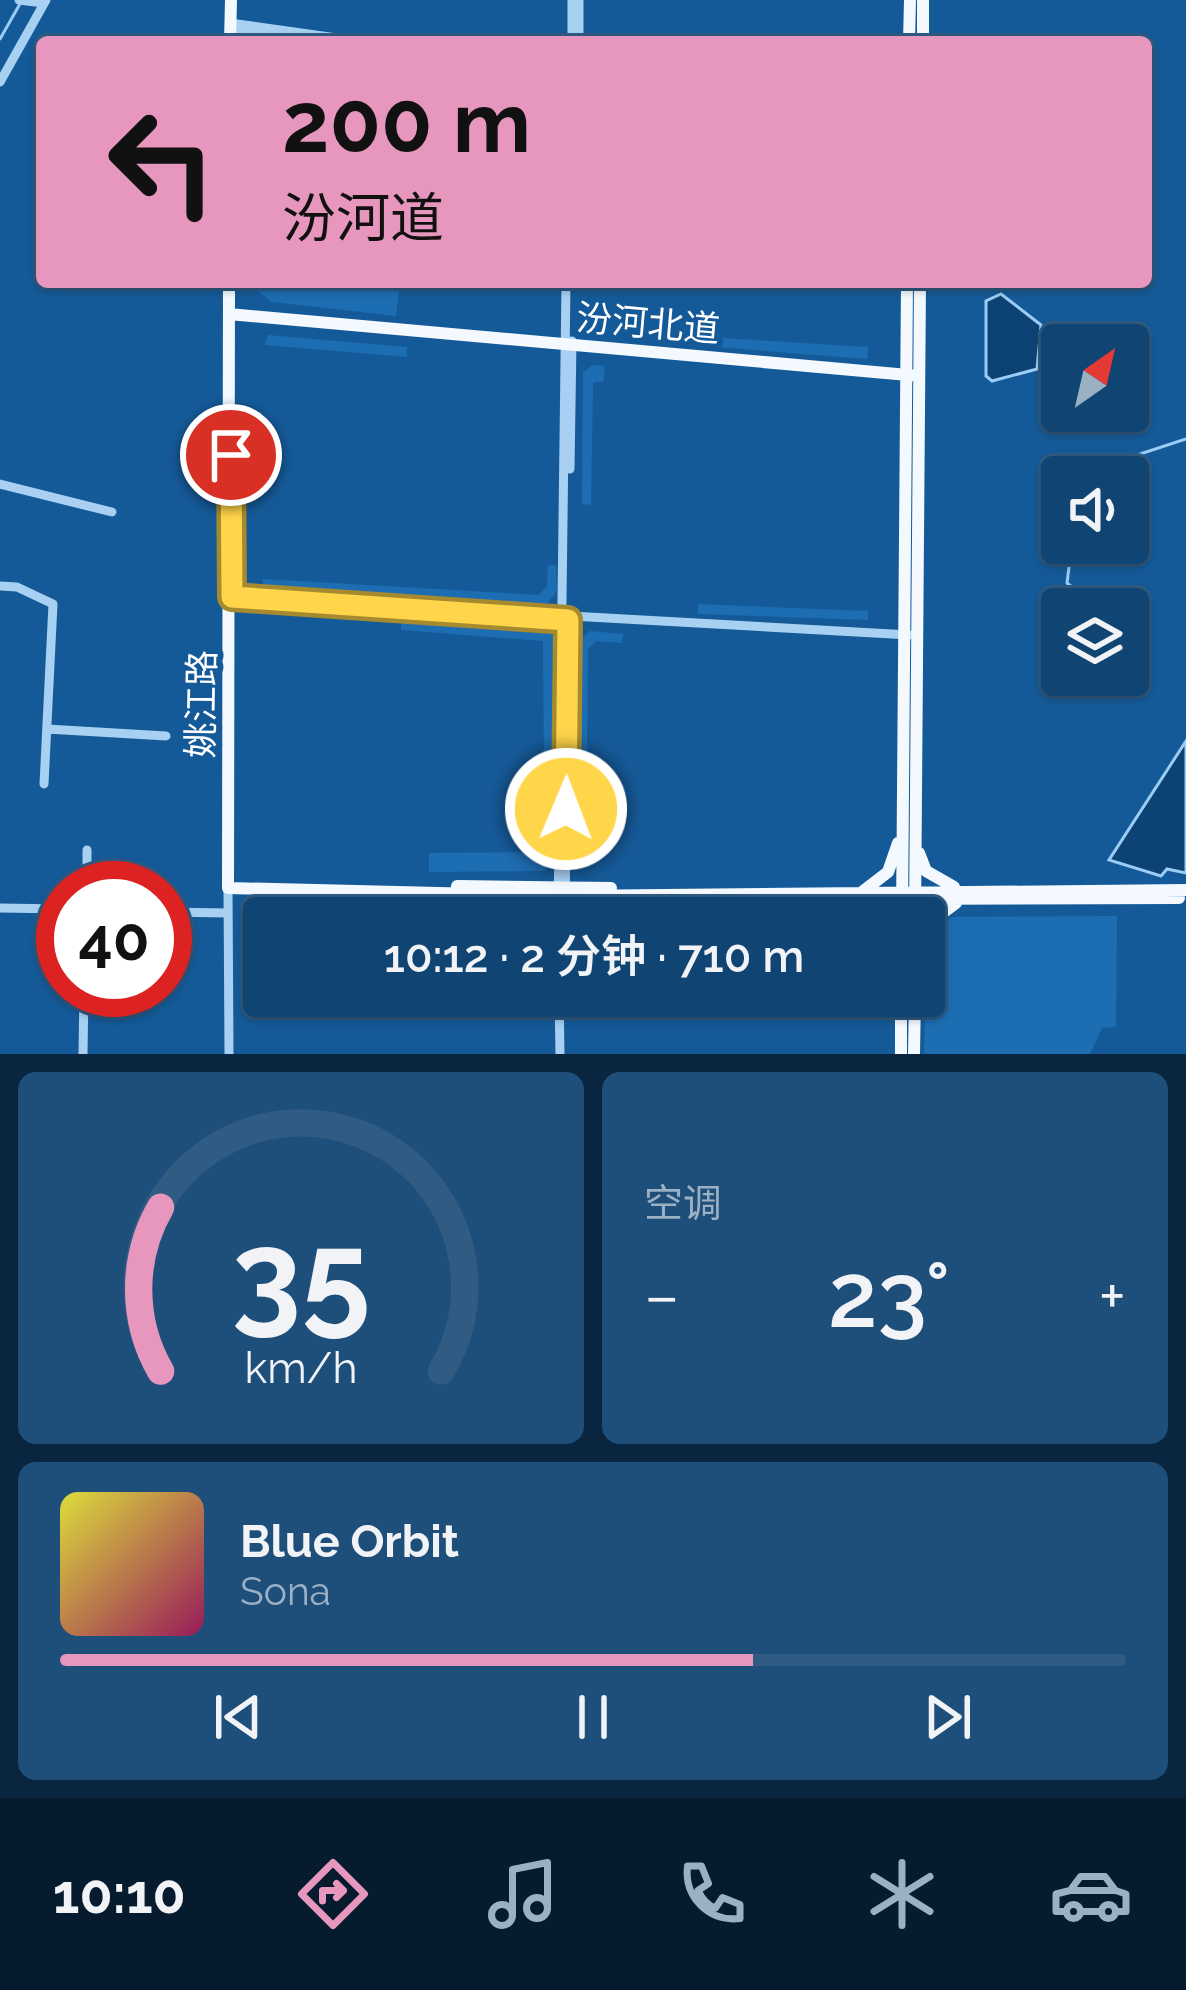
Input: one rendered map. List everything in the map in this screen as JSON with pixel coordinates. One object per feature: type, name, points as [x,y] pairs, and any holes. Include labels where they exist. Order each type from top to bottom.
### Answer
[{"type":"main road","points":[[230,32],[231,0]]},
{"type":"main road","points":[[909,36],[910,0]]},
{"type":"main road","points":[[922,36],[923,0]]},
{"type":"main road","name":"姚江路","points":[[228,888],[229,288]]},
{"type":"main road","points":[[907,288],[913,375]]},
{"type":"main road","points":[[909,896],[916,838],[911,635],[913,375],[920,288]]},
{"type":"main road","name":"汾河北道","points":[[229,314],[913,375]]},
{"type":"main road","points":[[909,896],[901,830],[911,635]]},
{"type":"main road","points":[[850,895],[888,872],[901,830]]},
{"type":"main road","points":[[916,838],[926,871],[961,896]]},
{"type":"main road","points":[[228,888],[909,896],[1186,894]]},
{"type":"main road","points":[[945,909],[961,896]]},
{"type":"main road","points":[[901,1017],[901,1054]]},
{"type":"main road","points":[[914,1054],[915,1017]]},
{"type":"street","points":[[0,82],[45,2],[19,0]]},
{"type":"street","points":[[575,36],[576,0]]},
{"type":"street","points":[[230,32],[264,36]]},
{"type":"street","points":[[230,32],[284,36]]},
{"type":"street","points":[[562,897],[569,288]]},
{"type":"street","points":[[0,484],[112,512]]},
{"type":"street","points":[[0,586],[17,587],[53,604],[44,784]]},
{"type":"street","points":[[232,597],[566,620],[911,635]]},
{"type":"street","points":[[47,729],[166,736]]},
{"type":"street","points":[[87,850],[87,861]]},
{"type":"street","name":"姚江路","points":[[228,888],[229,1054]]},
{"type":"street","points":[[0,908],[36,909]]},
{"type":"street","points":[[192,913],[228,914]]},
{"type":"street","points":[[82,1054],[83,1017]]},
{"type":"street","points":[[561,1017],[561,1054]]},
{"type":"shaded area","points":[[259,288],[399,288],[396,316],[272,302]]},
{"type":"shaded area","points":[[1001,294],[1041,325],[1037,369],[992,381],[986,376],[986,301]]},
{"type":"shaded area","points":[[268,335],[407,347],[407,357],[265,345]]},
{"type":"shaded area","points":[[705,337],[868,347],[867,359],[703,346]]},
{"type":"shaded area","points":[[593,365],[605,366],[603,382],[593,382],[591,505],[582,504],[583,372]]},
{"type":"shaded area","points":[[548,565],[556,565],[557,591],[547,604],[263,587],[263,579],[539,595],[547,586]]},
{"type":"shaded area","points":[[698,604],[868,611],[868,620],[698,614]]},
{"type":"shaded area","points":[[401,621],[553,633],[552,768],[544,769],[543,641],[401,630]]},
{"type":"shaded area","points":[[590,631],[623,634],[622,643],[596,641],[588,649],[587,762],[578,762],[579,641]]},
{"type":"shaded area","points":[[1186,741],[1186,873],[1167,869],[1161,876],[1109,860]]},
{"type":"shaded area","points":[[544,777],[554,778],[552,861],[545,871],[429,872],[429,853],[541,852]]},
{"type":"shaded area","points":[[1117,916],[1116,1027],[1102,1028],[1090,1054],[924,1054],[925,1017],[945,1017],[945,920]]},
{"type":"waterway","points":[[0,39],[21,2]]},
{"type":"waterway","points":[[1134,456],[1186,439]]},
{"type":"waterway","points":[[1069,564],[1067,583],[1073,588]]},
{"type":"route","points":[[231,455],[232,597],[568,620],[566,809]]}]
